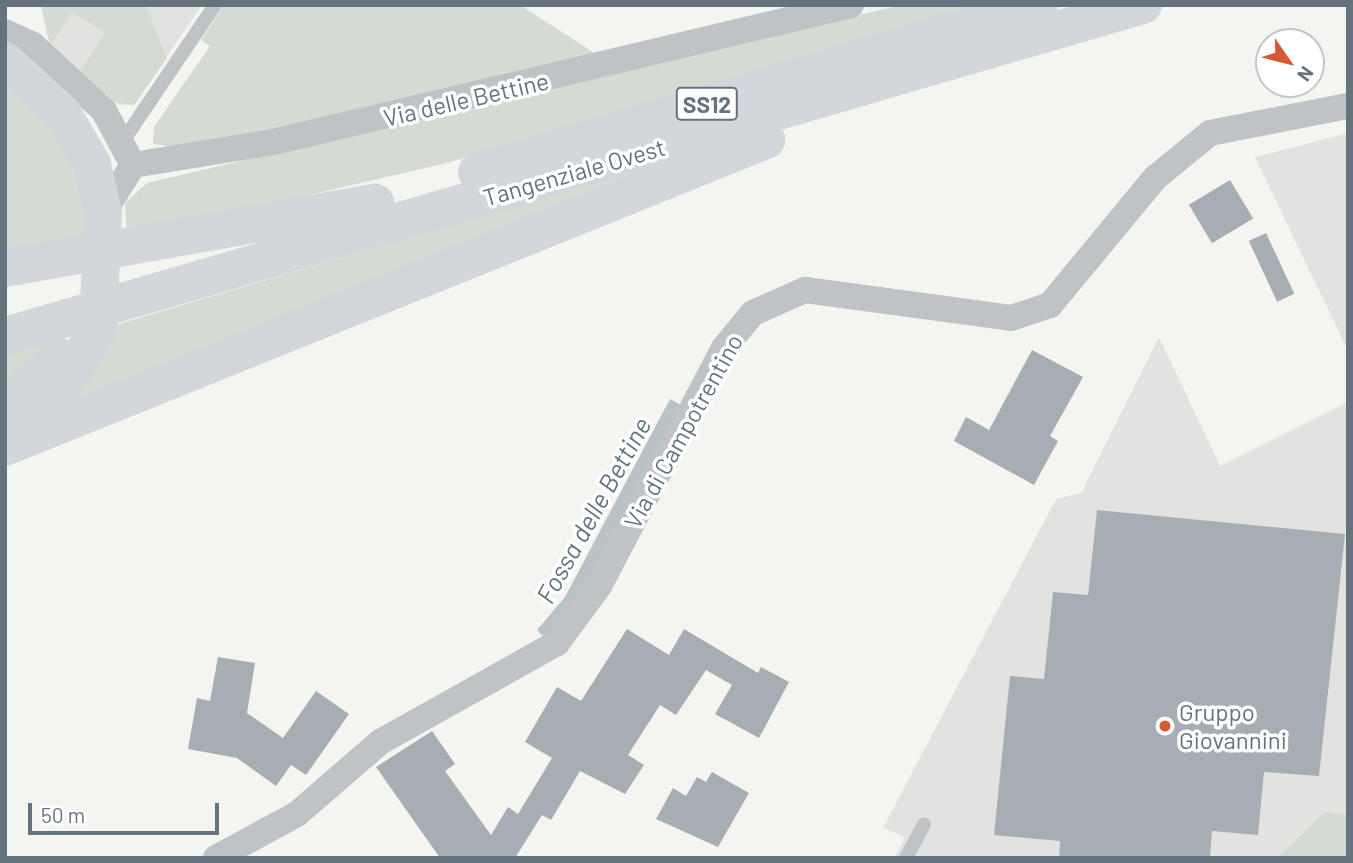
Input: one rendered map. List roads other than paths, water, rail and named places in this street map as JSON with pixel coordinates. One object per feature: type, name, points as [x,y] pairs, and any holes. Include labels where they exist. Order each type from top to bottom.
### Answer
[{"type":"highway","name":"Tangenziale Ovest","points":[[5,310],[375,203],[1037,21],[1143,5]]},
{"type":"highway","name":"Tangenziale Ovest","points":[[5,337],[99,283],[1037,21]]},
{"type":"highway","points":[[5,446],[668,177],[1037,21]]},
{"type":"highway","points":[[5,61],[62,113],[92,164],[103,213],[98,329],[81,364],[55,400],[5,446]]},
{"type":"highway","points":[[5,268],[99,283]]},
{"type":"highway","points":[[5,408],[59,358],[99,283]]},
{"type":"street","name":"Via delle Bettine","points":[[128,153],[286,139],[851,5]]},
{"type":"street","points":[[5,32],[33,45],[104,111],[128,153],[103,213]]},
{"type":"street","name":"Via di Campotrentino","points":[[216,858],[297,814],[402,728],[557,643],[599,586],[724,348],[753,313],[805,290],[1011,318],[1051,305],[1155,178],[1210,133],[1348,106]]},
{"type":"lane","points":[[128,153],[215,5]]},
{"type":"lane","points":[[906,858],[924,824]]},
{"type":"place","name":"Gruppo Giovannini","points":[[1165,726]]},
{"type":"water label","name":"Fossa delle Bettine","points":[[593,510]]}]
